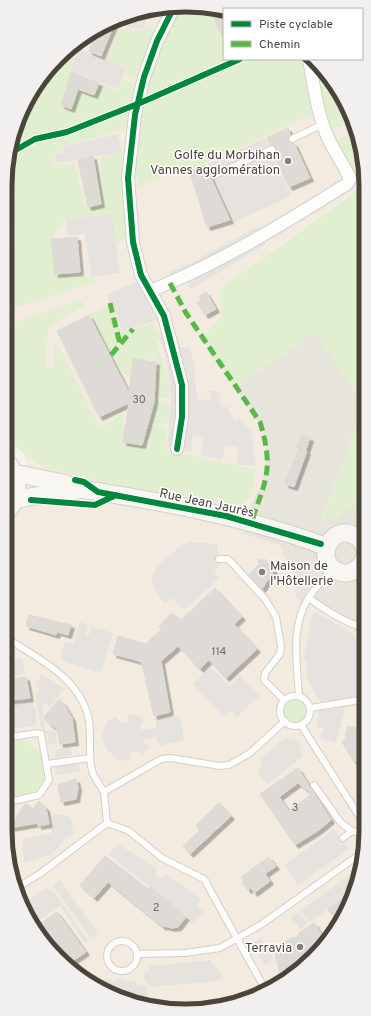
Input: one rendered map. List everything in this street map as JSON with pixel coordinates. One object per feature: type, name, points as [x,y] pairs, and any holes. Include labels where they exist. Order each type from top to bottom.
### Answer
[{"type":"main road","name":"Rue Jean Jaurès","points":[[12,467],[81,489],[226,516],[276,529],[327,547]]},
{"type":"main road","points":[[12,473],[17,491],[12,502]]},
{"type":"main road","name":"Rue Jean Jaurès","points":[[12,505],[32,495],[64,493],[81,489]]},
{"type":"main road","points":[[359,538],[346,533],[334,536],[327,547],[326,558],[332,568],[338,572],[350,573],[359,567]]},
{"type":"street","points":[[171,12],[157,41],[144,77],[135,115],[129,161],[129,194],[134,242],[141,275],[164,316],[182,385],[182,417],[177,449]]},
{"type":"street","points":[[150,292],[199,270],[283,224],[347,184],[350,179],[338,159],[323,124],[315,95],[310,65]]},
{"type":"lane","points":[[292,139],[323,124]]},
{"type":"lane","points":[[214,175],[272,149]]},
{"type":"lane","points":[[219,558],[227,559],[230,562],[265,599],[276,617],[281,646],[280,654],[265,673],[264,680],[284,700]]},
{"type":"lane","points":[[299,696],[296,632],[300,615],[309,598],[332,568]]},
{"type":"lane","points":[[309,598],[321,607],[359,627]]},
{"type":"lane","points":[[12,642],[65,677],[77,691],[88,720],[91,744],[90,758],[93,774],[104,792],[107,823]]},
{"type":"lane","points":[[294,696],[299,696],[304,698],[310,708],[308,718],[301,724],[290,725],[285,721],[280,709],[284,700],[294,696]]},
{"type":"lane","points":[[310,708],[359,701]]},
{"type":"lane","points":[[104,792],[161,759],[171,758],[220,766],[229,764],[250,753],[285,721]]},
{"type":"lane","points":[[301,724],[359,822]]},
{"type":"lane","points":[[12,737],[37,733],[41,734],[49,780],[39,795],[12,801]]},
{"type":"lane","points":[[47,764],[90,758]]},
{"type":"lane","points":[[314,785],[341,823],[352,831],[359,832]]},
{"type":"lane","points":[[21,885],[41,873],[107,823]]},
{"type":"lane","points":[[107,823],[129,830],[162,858],[204,879],[263,985]]},
{"type":"lane","points":[[343,838],[352,831]]},
{"type":"lane","points":[[137,954],[186,953],[220,948],[262,924],[357,856]]},
{"type":"lane","points":[[123,941],[132,945],[137,954],[135,964],[132,968],[123,971],[113,968],[108,958],[110,948],[117,942],[123,941]]},
{"type":"shaded area","points":[[174,12],[197,12],[219,15],[223,16],[223,60],[305,60],[330,89],[346,119],[350,130],[358,163],[359,171],[356,172],[359,178],[359,188],[267,254],[222,316],[200,339],[258,422],[263,435],[265,464],[264,475],[260,487],[249,507],[243,534],[279,545],[292,573],[296,598],[353,628],[359,636],[359,842],[356,864],[350,886],[346,897],[330,927],[316,945],[300,961],[272,981],[241,995],[208,1003],[174,1004],[152,1001],[119,991],[89,975],[71,961],[55,945],[35,917],[21,886],[15,864],[12,842],[12,519],[25,502],[26,459],[16,441],[12,413],[12,293],[40,91],[55,71],[71,55],[89,41],[119,25],[152,15]]},
{"type":"shaded area","points":[[148,16],[143,29],[117,26]]},
{"type":"shaded area","points":[[80,48],[126,68],[118,89],[71,71]]},
{"type":"shaded area","points":[[118,134],[122,152],[56,163],[55,155],[63,153],[64,147]]},
{"type":"shaded area","points":[[265,138],[291,196],[234,222],[208,164]]},
{"type":"shaded area","points":[[112,214],[120,273],[91,277],[85,234],[68,235],[66,219]]},
{"type":"shaded area","points":[[257,227],[266,244],[191,289],[187,283],[176,287],[169,272],[193,262]]},
{"type":"shaded area","points":[[140,280],[160,314],[157,320],[122,331],[112,302],[110,303],[107,295]]},
{"type":"shaded area","points":[[169,315],[181,347],[189,347],[194,362],[197,399],[210,400],[210,391],[219,391],[221,407],[228,407],[234,421],[240,418],[252,433],[256,465],[237,465],[238,447],[226,445],[222,460],[201,455],[203,437],[193,435],[191,452],[167,447],[171,396],[166,358],[159,337],[166,332]]},
{"type":"shaded area","points":[[315,332],[359,398],[359,419],[321,520],[350,505],[359,510],[359,637],[352,628],[296,598],[292,573],[279,545],[243,534],[249,507],[260,487],[264,475],[265,448],[263,435],[258,422],[235,388]]},
{"type":"shaded area","points":[[189,542],[217,544],[220,566],[214,572],[219,578],[184,610],[172,598],[165,604],[156,593],[152,581],[153,574],[160,564],[179,547]]},
{"type":"shaded area","points":[[316,613],[352,633],[359,643],[358,706],[345,707],[336,743],[320,738],[323,728],[316,726],[321,703],[307,679],[307,662],[304,658],[312,616]]},
{"type":"shaded area","points":[[80,622],[88,625],[86,636],[88,636],[92,627],[113,633],[101,673],[63,661],[61,655],[65,642],[73,644]]},
{"type":"shaded area","points":[[12,652],[13,659],[20,658],[22,660],[25,674],[12,677]]},
{"type":"shaded area","points":[[211,667],[230,686],[240,676],[259,696],[237,717],[231,711],[224,717],[193,684]]},
{"type":"shaded area","points":[[42,674],[64,689],[50,707],[44,703],[42,705],[46,731],[55,730],[57,743],[49,745],[47,734],[41,727],[35,693],[39,691],[35,685]]},
{"type":"shaded area","points":[[33,701],[34,708],[36,708],[36,725],[13,729],[12,704]]},
{"type":"shaded area","points":[[129,714],[136,715],[144,720],[140,727],[143,730],[156,728],[156,720],[180,716],[184,740],[159,746],[156,737],[144,740],[143,743],[150,746],[144,754],[141,756],[137,750],[130,753],[130,761],[119,760],[106,749],[102,738],[103,731],[108,721],[116,716],[121,724],[128,722]]},
{"type":"shaded area","points":[[285,738],[289,738],[291,742],[293,738],[300,742],[300,748],[304,756],[267,784],[258,773],[258,769],[262,764],[259,759]]},
{"type":"shaded area","points":[[71,747],[72,755],[56,758],[55,750]]},
{"type":"shaded area","points":[[79,763],[80,771],[56,775],[55,767]]},
{"type":"shaded area","points":[[58,814],[70,817],[74,835],[65,837],[62,844],[50,855],[24,863],[22,839],[51,833],[54,824],[52,815]]},
{"type":"shaded area","points":[[334,829],[349,849],[298,885],[284,865]]},
{"type":"shaded area","points":[[118,844],[157,869],[156,876],[160,879],[167,874],[201,899],[197,906],[204,912],[193,925],[189,922],[190,919],[108,854]]},
{"type":"shaded area","points":[[354,871],[346,897],[309,922],[300,911]]},
{"type":"shaded area","points":[[60,880],[98,933],[90,938],[53,885]]},
{"type":"shaded area","points":[[46,888],[55,893],[88,941],[85,943],[60,906],[38,921],[27,901]]},
{"type":"shaded area","points":[[299,912],[308,924],[300,929],[291,917]]},
{"type":"shaded area","points":[[261,938],[274,959],[265,965],[252,944]]},
{"type":"shaded area","points":[[211,960],[211,965],[213,964],[223,976],[221,979],[209,982],[150,987],[143,978],[146,971],[150,972],[150,966]]},
{"type":"shaded area","points":[[107,978],[116,983],[117,979],[126,980],[128,983],[134,980],[138,986],[144,984],[148,990],[148,997],[145,999],[130,995],[101,982]]},
{"type":"green space","points":[[177,12],[212,14],[223,35],[223,60],[232,60],[148,95],[148,72]]},
{"type":"green space","points":[[147,25],[157,29],[136,78],[123,74],[126,67],[106,59],[119,27],[144,31]]},
{"type":"green space","points":[[80,48],[60,106],[71,110],[78,91],[94,95],[101,84],[117,91],[123,80],[136,84],[129,115],[124,129],[68,146],[55,155],[53,165],[75,163],[84,205],[102,205],[96,175],[102,172],[100,157],[120,152],[123,154],[123,188],[127,238],[116,244],[111,214],[66,219],[51,239],[55,274],[91,277],[97,281],[12,309],[12,174],[15,152],[25,119],[41,89],[55,71]]},
{"type":"green space","points":[[251,60],[305,60],[313,114],[187,172],[181,168],[138,187],[135,163],[141,105],[222,70]]},
{"type":"green space","points":[[323,79],[330,89],[349,126],[329,127],[317,82]]},
{"type":"green space","points":[[349,135],[353,140],[358,166],[348,170],[337,141]]},
{"type":"green space","points":[[359,171],[359,178],[356,172]]},
{"type":"green space","points":[[359,189],[359,398],[315,332],[235,388],[200,339],[222,316],[220,289]]},
{"type":"green space","points":[[80,300],[85,305],[50,325],[45,350],[46,368],[54,367],[55,339],[100,427],[115,420],[118,415],[124,414],[123,442],[149,446],[150,440],[145,438],[150,425],[166,427],[166,450],[255,469],[253,490],[243,507],[97,481],[44,468],[12,444],[12,324]]},
{"type":"green space","points":[[110,303],[121,332],[155,323],[153,327],[156,334],[162,332],[163,335],[156,339],[167,375],[170,399],[156,396],[157,371],[154,351],[150,360],[134,358],[130,376],[123,374],[90,314]]},
{"type":"green space","points":[[155,403],[170,404],[168,424],[151,422]]},
{"type":"green space","points":[[359,419],[359,510],[350,505],[339,518],[321,521]]},
{"type":"green space","points":[[295,700],[303,703],[306,711],[303,719],[295,722],[287,719],[284,711],[287,703]]},
{"type":"green space","points":[[23,740],[41,751],[45,779],[33,793],[14,796],[12,794],[12,741]]},
{"type":"building","points":[[212,14],[223,16],[223,38]]},
{"type":"building","points":[[112,28],[101,56],[89,51],[94,38]]},
{"type":"building","points":[[71,72],[99,83],[94,95],[78,89],[71,109],[61,105]]},
{"type":"building","points":[[288,128],[290,135],[288,141],[290,143],[294,143],[310,178],[289,187],[273,153],[276,148],[274,145],[270,145],[267,138]]},
{"type":"building","points":[[93,156],[101,204],[88,207],[78,160]]},
{"type":"building","points":[[205,165],[230,220],[207,227],[190,172]]},
{"type":"building","points":[[77,237],[80,272],[55,274],[51,239]]},
{"type":"building","points":[[206,292],[216,309],[205,315],[197,303],[201,300],[199,296]]},
{"type":"building","points":[[89,315],[129,393],[133,359],[156,362],[154,402],[142,445],[123,442],[129,403],[99,417],[57,331]]},
{"type":"building","points":[[301,435],[310,438],[306,450],[296,447]]},
{"type":"building","points":[[299,448],[307,451],[294,487],[285,484]]},
{"type":"building","name":"Maison de l'Hôtellerie","points":[[258,560],[266,560],[266,563],[270,563],[270,566],[274,570],[262,589],[249,575],[259,564]]},
{"type":"building","points":[[215,588],[242,617],[234,624],[257,649],[226,678],[209,660],[200,669],[178,646],[161,661],[170,712],[154,716],[142,664],[139,661],[113,654],[118,636],[146,644],[162,629],[159,626],[172,613],[181,620]]},
{"type":"building","points":[[29,615],[71,625],[68,635],[57,632],[56,635],[26,626]]},
{"type":"building","points":[[26,677],[30,698],[12,700],[12,679]]},
{"type":"building","points":[[59,699],[72,718],[75,742],[60,744],[57,729],[48,723],[44,717]]},
{"type":"building","points":[[348,726],[359,729],[359,759],[354,762],[342,742],[345,740]]},
{"type":"building","points":[[298,768],[331,820],[319,830],[295,845],[260,794]],"holes":[[[298,783],[312,794],[289,811],[279,797]]]},
{"type":"building","points":[[76,779],[78,788],[76,799],[61,802],[58,785]]},
{"type":"building","points":[[39,801],[46,808],[49,824],[38,826],[38,823],[12,827],[12,824],[26,803],[33,809]]},
{"type":"building","points":[[219,803],[231,816],[190,854],[183,846],[200,830],[196,825]]},
{"type":"building","points":[[105,856],[148,889],[150,887],[186,917],[178,927],[163,927],[108,882],[94,898],[80,885]]},
{"type":"building","points":[[269,857],[276,866],[265,874],[270,881],[254,893],[251,888],[248,890],[242,882],[244,881],[241,877]]},
{"type":"building","points":[[346,897],[336,916],[332,915],[328,909]]},
{"type":"building","points":[[57,912],[86,952],[72,962],[55,945],[39,924]]},
{"type":"building","name":"Terravia","points":[[314,923],[323,936],[300,961],[280,975],[274,949],[293,937],[297,938],[299,933]]},
{"type":"marked path","points":[[170,283],[186,313],[260,422],[266,444],[267,466],[264,486],[252,522]]},
{"type":"marked path","points":[[110,303],[120,344]]},
{"type":"marked path","points":[[111,355],[133,329]]},
{"type":"cycle path","points":[[171,12],[157,41],[144,77],[135,115],[128,178],[133,242],[141,275],[164,316],[182,385],[182,417],[177,449]]},
{"type":"cycle path","points":[[16,150],[35,139],[67,132],[140,103],[238,60]]},
{"type":"cycle path","points":[[75,480],[84,482],[98,492],[226,516],[321,544]]},
{"type":"cycle path","points":[[31,500],[95,505],[116,495]]},
{"type":"place","name":"Golfe du Morbihan Vannes agglomération","points":[[288,161]]},
{"type":"place","name":"Maison de l'Hôtellerie","points":[[262,572]]},
{"type":"place","name":"Terravia","points":[[300,947]]}]
